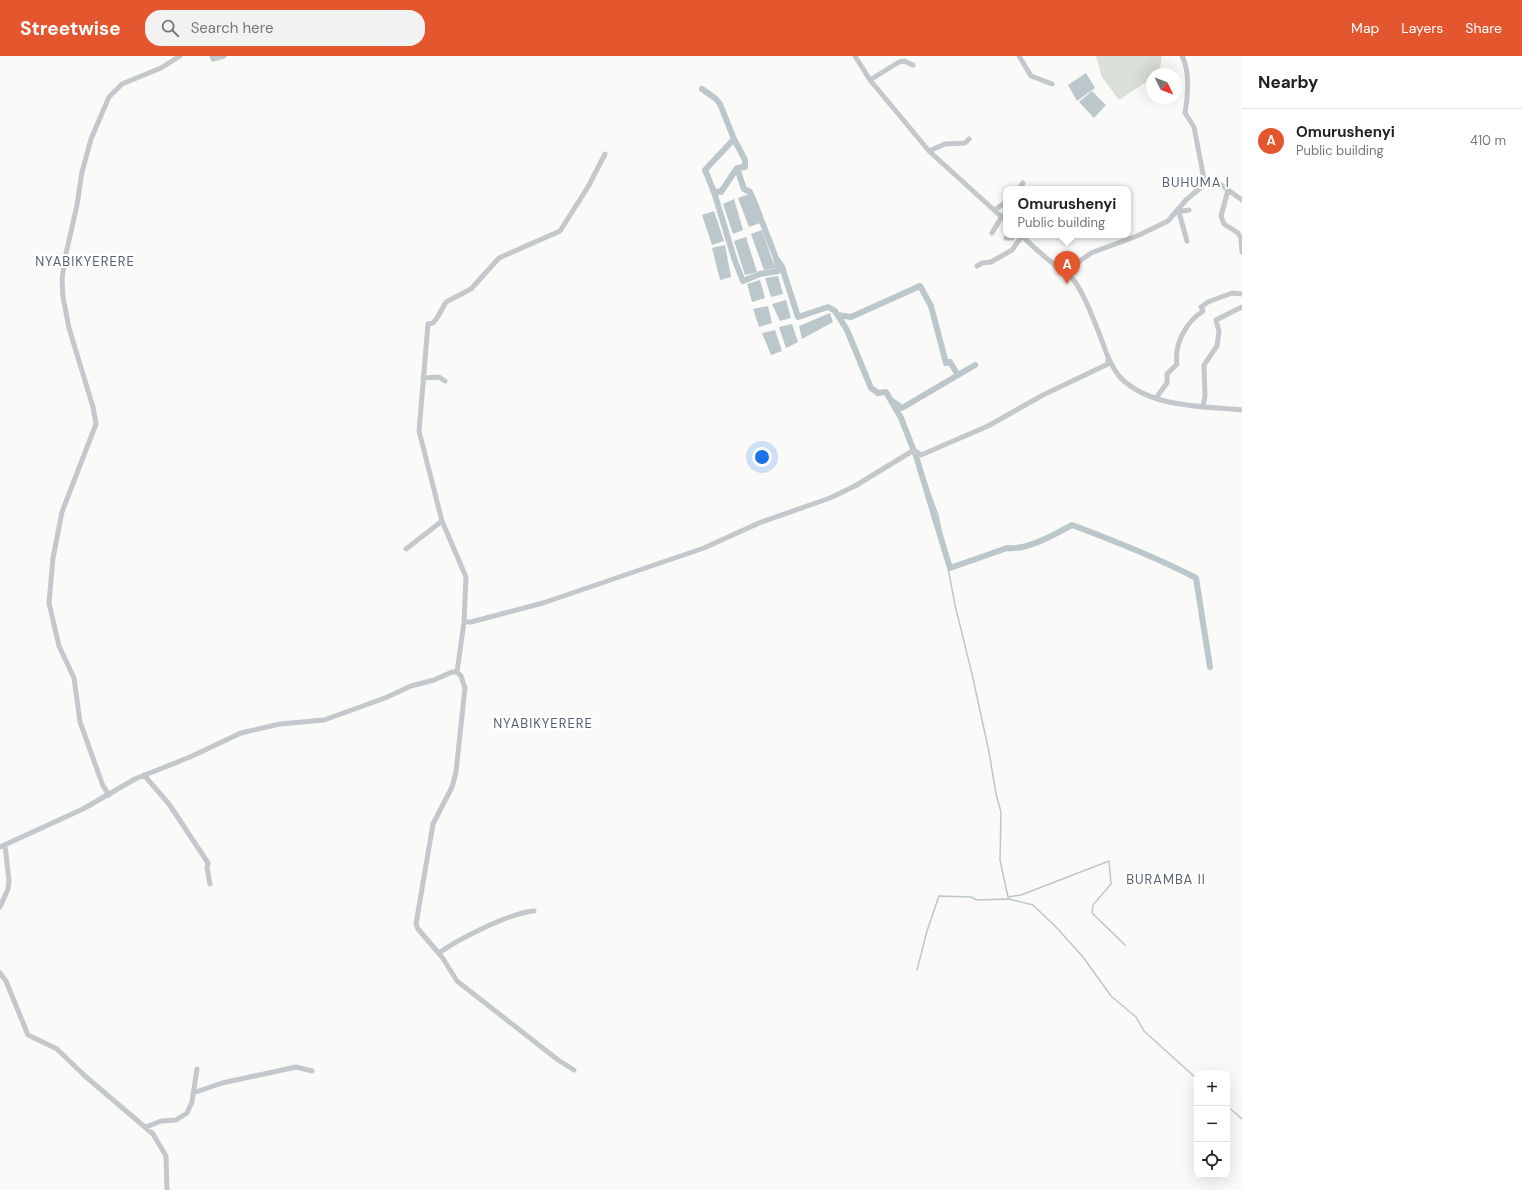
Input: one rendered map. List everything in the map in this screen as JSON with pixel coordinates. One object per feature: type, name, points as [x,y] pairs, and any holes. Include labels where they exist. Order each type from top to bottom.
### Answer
[{"type":"street","points":[[109,794],[103,786],[80,722],[74,678],[59,646],[49,603],[53,558],[62,512],[96,424],[93,407],[69,328],[63,297],[62,279],[82,172],[91,139],[109,98],[122,84],[161,68],[180,56]]},
{"type":"street","points":[[212,56],[213,59],[224,56]]},
{"type":"street","points":[[855,56],[870,80],[929,151],[1003,216]]},
{"type":"street","points":[[1019,56],[1031,76],[1052,84]]},
{"type":"street","points":[[1182,56],[1186,64],[1188,97],[1185,113],[1194,127],[1205,184]]},
{"type":"street","points":[[870,80],[899,62],[904,61],[913,65]]},
{"type":"street","points":[[929,151],[945,144],[965,143],[969,138]]},
{"type":"street","points":[[457,672],[464,622],[466,578],[442,521],[419,432],[428,324],[433,323],[446,302],[470,289],[499,258],[560,231],[588,187],[605,154]]},
{"type":"street","points":[[1065,272],[1092,253],[1137,236],[1168,221],[1186,200],[1205,184],[1220,184],[1242,200]]},
{"type":"street","points":[[1228,190],[1221,216],[1224,224],[1238,233],[1241,238],[1242,252]]},
{"type":"street","points":[[996,209],[1003,204]]},
{"type":"street","points":[[1178,209],[1183,211],[1189,210]]},
{"type":"street","points":[[1178,209],[1187,241]]},
{"type":"street","points":[[992,233],[1003,220]]},
{"type":"street","points":[[1006,238],[1012,238]]},
{"type":"street","points":[[977,266],[982,263],[991,262],[1012,250],[1019,238]]},
{"type":"street","points":[[1025,238],[1072,278],[1096,326],[1108,359],[1119,375],[1129,384],[1141,393],[1156,398],[1203,406],[1242,410]]},
{"type":"street","points":[[1156,398],[1167,383],[1167,374],[1177,364],[1175,352],[1181,337],[1193,318],[1203,311],[1201,307],[1208,302],[1232,292],[1241,294],[1242,301]]},
{"type":"street","points":[[1203,406],[1205,396],[1204,365],[1217,346],[1219,332],[1216,320],[1242,307]]},
{"type":"street","points":[[464,622],[470,622],[543,603],[661,564],[704,548],[759,523],[830,498],[855,486],[914,450],[921,455],[988,426],[1043,395],[1102,368],[1108,364],[1108,359]]},
{"type":"street","points":[[423,378],[439,377],[445,381]]},
{"type":"street","points":[[406,549],[442,521]]},
{"type":"street","points":[[0,907],[8,889],[9,881],[3,846],[83,809],[144,775],[190,758],[240,733],[280,724],[324,720],[385,698],[411,686],[434,680],[452,672],[457,672]]},
{"type":"street","points":[[457,672],[461,676],[466,688],[456,772],[452,787],[433,824],[422,895],[416,920],[418,929],[439,953],[457,981],[558,1060],[574,1070]]},
{"type":"street","points":[[144,775],[169,804],[208,863],[207,868],[210,884]]},
{"type":"street","points":[[439,953],[472,933],[519,915],[534,911]]},
{"type":"street","points":[[0,973],[6,981],[28,1035],[57,1049],[85,1076],[153,1134],[166,1156],[167,1190]]},
{"type":"street","points":[[193,1093],[222,1083],[296,1067],[312,1071]]},
{"type":"street","points":[[146,1127],[161,1121],[176,1120],[187,1113],[192,1102],[197,1069]]},
{"type":"shaded area","points":[[1096,56],[1162,56],[1160,68],[1146,68],[1146,82],[1119,100],[1102,77]]},
{"type":"shaded area","points":[[1086,73],[1095,88],[1077,101],[1068,85]]},
{"type":"shaded area","points":[[1092,91],[1106,105],[1094,118],[1079,102]]},
{"type":"shaded area","points":[[749,194],[760,223],[749,227],[738,198]]},
{"type":"shaded area","points":[[734,199],[743,230],[733,234],[723,204]]},
{"type":"shaded area","points":[[714,211],[724,241],[712,245],[702,215]]},
{"type":"shaded area","points":[[762,230],[775,268],[764,270],[751,234]]},
{"type":"shaded area","points":[[746,237],[757,272],[745,275],[734,241]]},
{"type":"shaded area","points":[[725,245],[731,277],[720,280],[712,248]]},
{"type":"shaded area","points":[[778,276],[783,294],[771,297],[765,278]]},
{"type":"shaded area","points":[[760,280],[765,298],[752,302],[747,284]]},
{"type":"shaded area","points":[[786,300],[791,318],[780,321],[772,304]]},
{"type":"shaded area","points":[[768,306],[772,323],[759,327],[753,309]]},
{"type":"shaded area","points":[[830,313],[833,322],[802,339],[799,326]]},
{"type":"shaded area","points":[[792,324],[798,342],[786,348],[779,327]]},
{"type":"shaded area","points":[[775,330],[782,351],[771,355],[762,333]]},
{"type":"waterway","points":[[702,89],[716,99],[720,104],[734,139],[705,170],[714,192],[735,261],[743,281],[760,274],[778,271],[776,258],[782,267],[798,317],[828,307],[835,311],[847,330],[871,388],[878,393],[886,392],[901,418],[916,456],[950,568],[1007,548],[1023,547],[1049,537],[1072,525],[1120,543],[1196,578],[1210,667]]},
{"type":"waterway","points":[[713,191],[721,192],[737,168],[745,167],[745,160],[734,139]]},
{"type":"waterway","points":[[737,168],[744,189],[750,192],[754,201],[776,258]]},
{"type":"waterway","points":[[838,315],[851,317],[920,286],[931,306],[946,363],[950,362],[958,375]]},
{"type":"waterway","points":[[892,401],[902,408],[975,365]]},
{"type":"waterway","points":[[920,467],[938,515],[955,605],[989,752],[996,794],[1001,812],[1000,860],[1008,897],[1021,895],[1109,861],[1111,884],[1093,905],[1092,913],[1125,945]]},
{"type":"waterway","points":[[917,970],[927,931],[939,896],[971,897],[977,900],[1009,899],[1033,905],[1056,927],[1083,957],[1111,996],[1136,1017],[1144,1031],[1194,1076]]},
{"type":"waterway","points":[[1230,1109],[1242,1119]]},
{"type":"place","name":"Omurushenyi","points":[[1067,284]]},
{"type":"district","name":"BUHUMA I","points":[[1196,182]]},
{"type":"district","name":"NYABIKYERERE","points":[[85,261]]},
{"type":"district","name":"NYABIKYERERE","points":[[543,723]]},
{"type":"district","name":"BURAMBA II","points":[[1166,879]]}]
